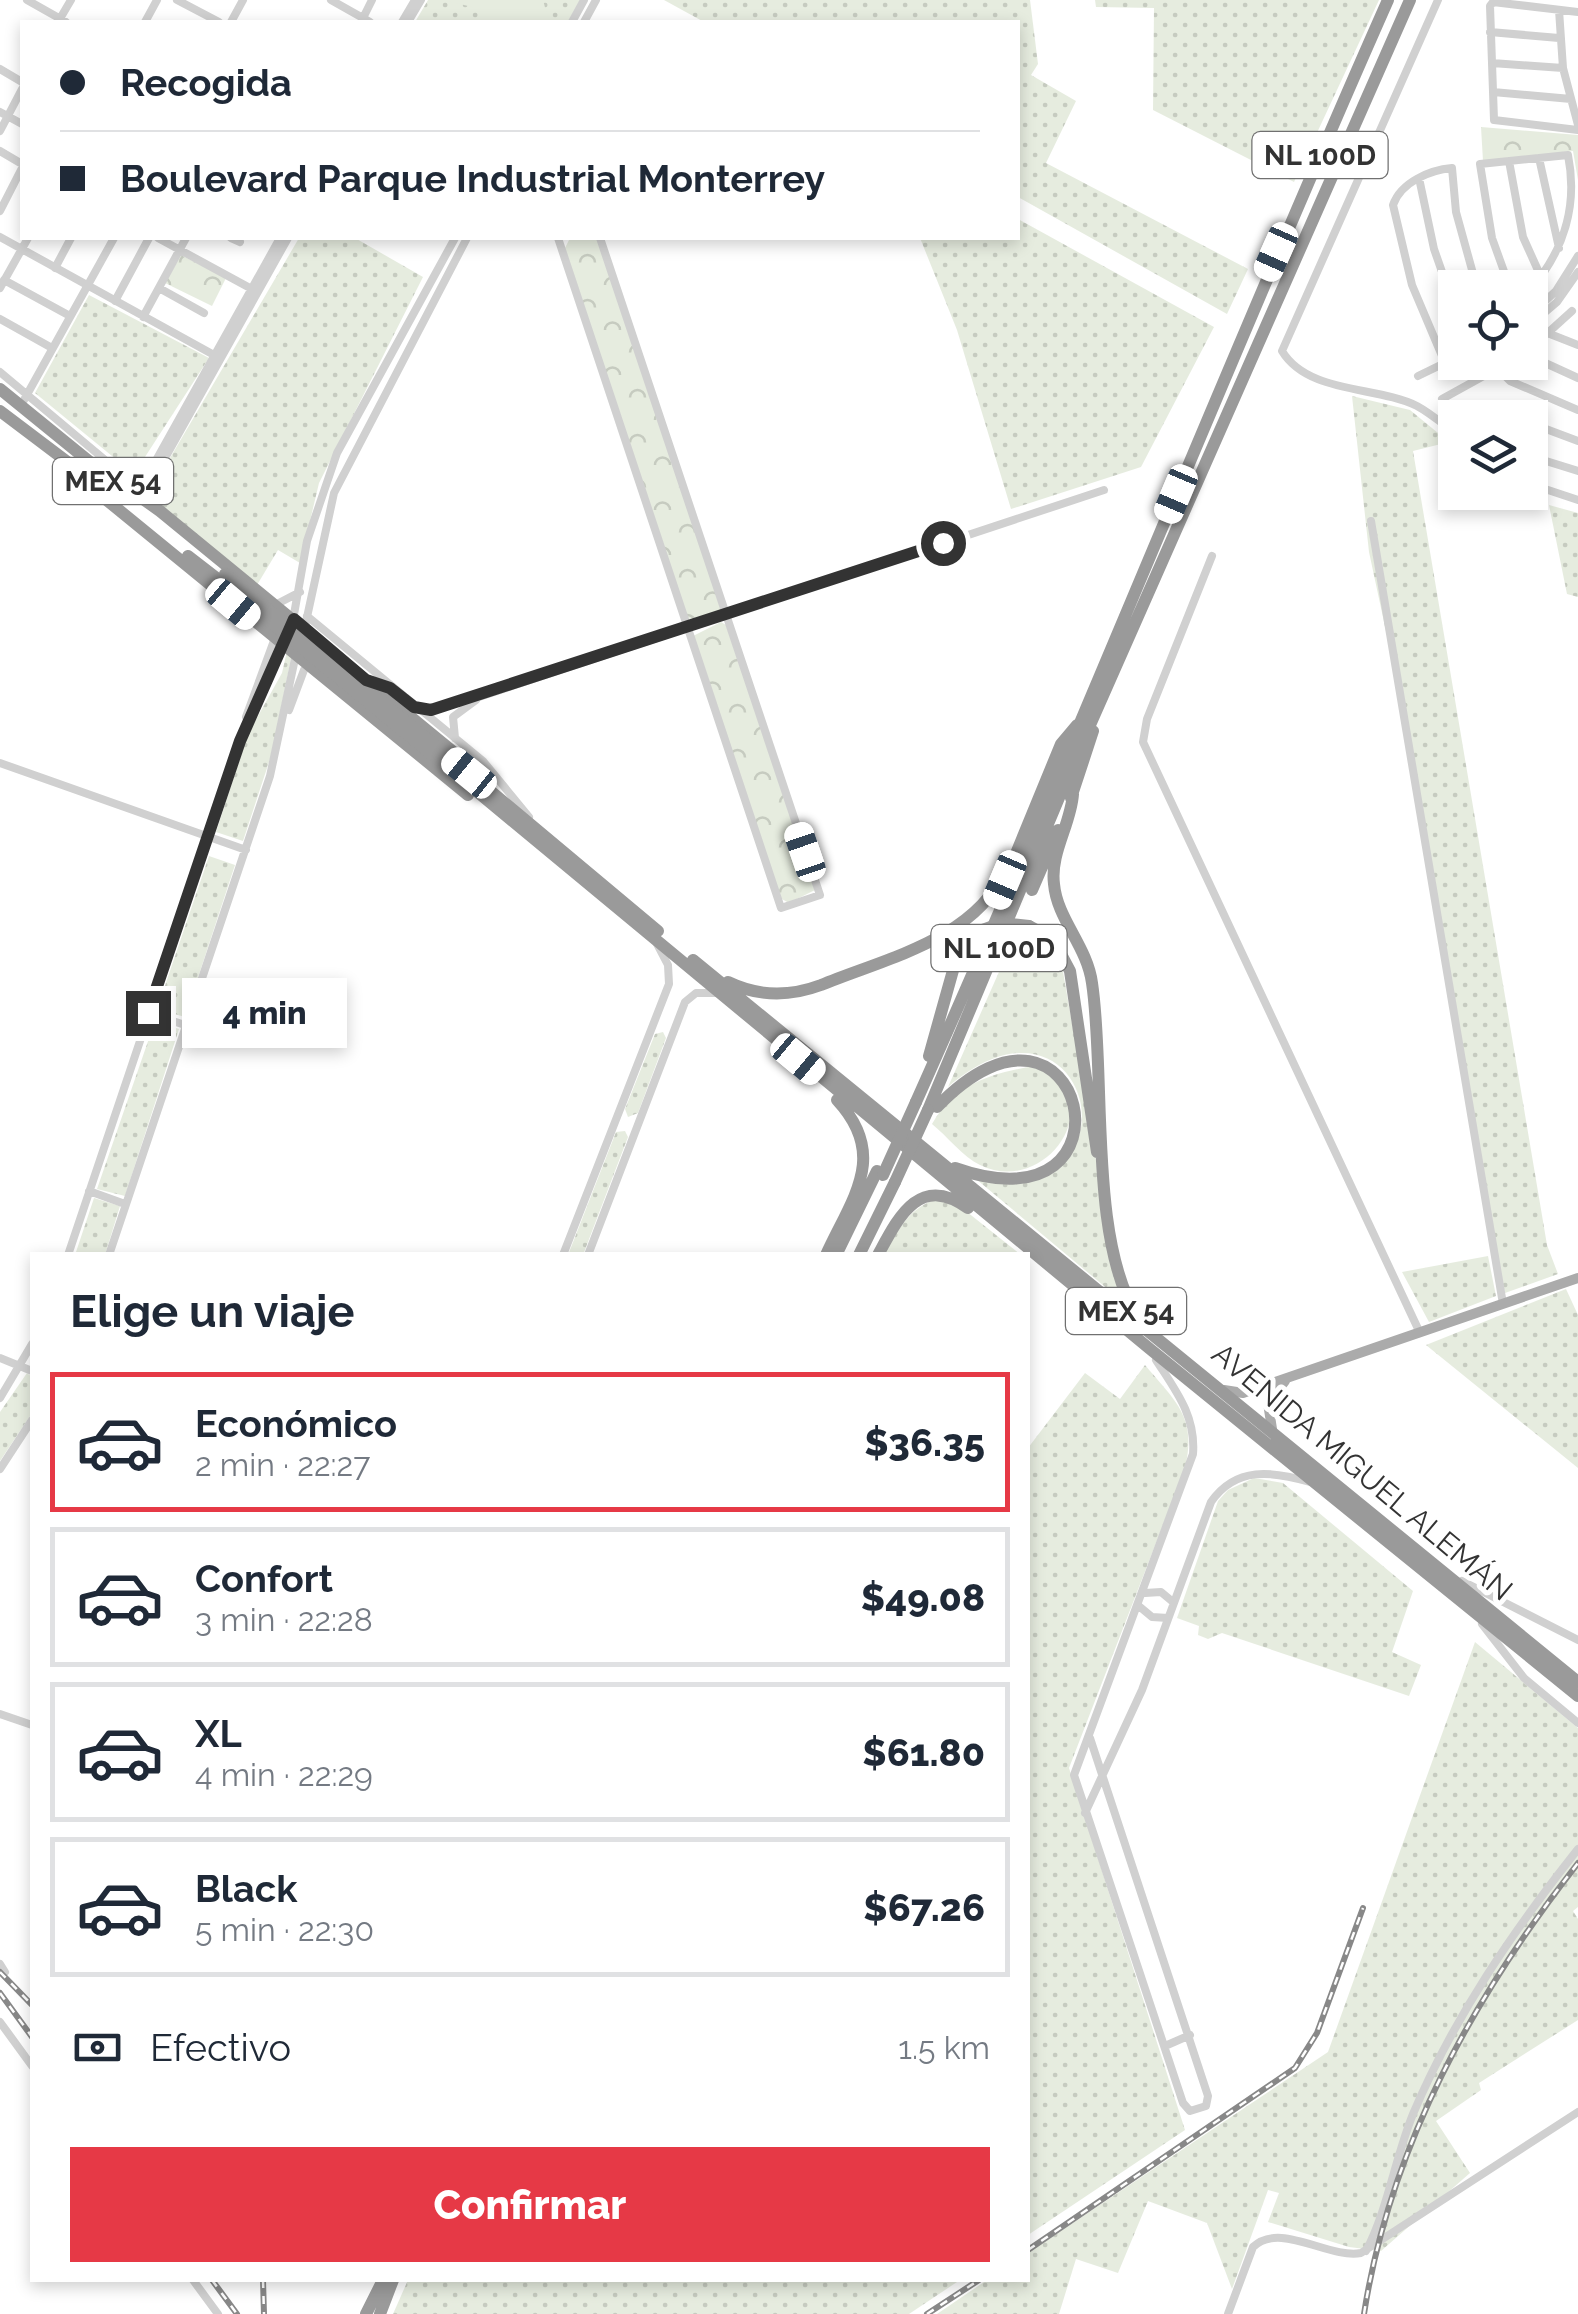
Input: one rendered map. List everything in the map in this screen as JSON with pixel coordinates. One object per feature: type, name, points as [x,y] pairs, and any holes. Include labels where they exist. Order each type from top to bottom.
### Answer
[{"type":"highway","name":"NL 100D","points":[[1088,722],[1251,309],[1388,0]]},
{"type":"highway","name":"NL 100D","points":[[848,1252],[925,1106],[1088,722],[1410,0]]},
{"type":"highway","name":"AVENIDA MIGUEL ALEMÁN","points":[[0,390],[24,401],[222,577],[466,777],[519,814],[700,966],[1272,1429],[1546,1663],[1578,1696]]},
{"type":"highway","name":"AVENIDA MIGUEL ALEMÁN","points":[[0,411],[94,466]]},
{"type":"highway","points":[[94,466],[156,507],[276,605],[302,621],[366,680],[483,776],[519,814]]},
{"type":"highway","points":[[94,466],[102,497],[474,800],[501,812]]},
{"type":"highway","points":[[262,628],[273,617],[276,605]]},
{"type":"highway","points":[[312,666],[308,658],[311,649],[328,647]]},
{"type":"highway","points":[[838,1252],[889,1179],[1073,794],[1089,754],[1088,722]]},
{"type":"highway","points":[[929,1056],[1061,744],[1088,722]]},
{"type":"highway","name":"AVENIDA MIGUEL ALEMÁN","points":[[466,777],[501,812],[824,1082],[1314,1484],[1466,1606],[1578,1682]]},
{"type":"highway","points":[[1073,794],[1054,881],[1091,975],[1106,1184]]},
{"type":"highway","points":[[700,966],[757,992],[787,994],[810,990],[971,918],[997,890],[1013,856]]},
{"type":"highway","points":[[925,1106],[929,1056],[959,949],[977,932],[1002,923],[1029,926],[1052,938],[1070,972],[1124,1290],[1146,1327]]},
{"type":"highway","points":[[925,1106],[980,1073],[1015,1063],[1035,1064],[1056,1074],[1077,1104],[1077,1122],[1068,1148],[1038,1172],[994,1178],[948,1166]]},
{"type":"highway","points":[[824,1082],[854,1121],[865,1154],[862,1180],[827,1252]]},
{"type":"highway","name":"NL 100D","points":[[860,1252],[889,1179]]},
{"type":"highway","points":[[869,1252],[889,1179]]},
{"type":"highway","points":[[880,1252],[900,1214],[921,1199],[938,1196],[963,1204],[1009,1241],[1031,1250]]},
{"type":"highway","points":[[366,2314],[382,2282]]},
{"type":"highway","points":[[380,2314],[392,2282]]},
{"type":"main road","points":[[1221,1388],[1243,1394],[1578,1278]]},
{"type":"main road","points":[[1272,1429],[1268,1404],[1286,1380]]},
{"type":"street","points":[[26,0],[60,20]]},
{"type":"street","points":[[177,0],[215,20]]},
{"type":"street","points":[[331,0],[366,20],[372,0]]},
{"type":"street","points":[[1438,0],[1282,351],[1301,367],[1338,386],[1418,407],[1438,422]]},
{"type":"street","points":[[1559,10],[1563,68],[1578,128],[1498,124],[1493,118],[1493,2],[1578,12]]},
{"type":"street","points":[[1490,32],[1559,38]]},
{"type":"street","points":[[1492,63],[1563,68]]},
{"type":"street","points":[[0,131],[4,114],[20,92]]},
{"type":"street","points":[[1493,92],[1571,99]]},
{"type":"street","points":[[1538,158],[1560,248]]},
{"type":"street","points":[[1504,270],[1492,238],[1480,164],[1570,158],[1577,214],[1546,270]]},
{"type":"street","points":[[1509,162],[1523,238],[1538,270]]},
{"type":"street","points":[[1438,346],[1412,285],[1393,205],[1396,196],[1430,171],[1452,168],[1456,212],[1472,270]]},
{"type":"street","points":[[0,210],[20,170]]},
{"type":"street","points":[[1419,178],[1441,270]]},
{"type":"street","points":[[0,237],[214,355]]},
{"type":"street","points":[[27,240],[2,284],[70,316]]},
{"type":"street","points":[[55,268],[69,240]]},
{"type":"street","points":[[0,372],[24,401],[113,240]]},
{"type":"street","points":[[116,302],[148,240]]},
{"type":"street","points":[[162,240],[250,288]]},
{"type":"street","points":[[143,317],[185,240]]},
{"type":"street","points":[[156,507],[151,483],[246,304],[250,288],[279,240]]},
{"type":"street","points":[[94,466],[131,480],[142,479],[287,240]]},
{"type":"street","points":[[282,733],[302,621],[334,494],[454,240]]},
{"type":"street","points":[[466,240],[337,452],[307,541],[300,592],[302,621],[493,772],[542,834]]},
{"type":"street","points":[[559,240],[781,908],[820,895],[601,240]]},
{"type":"street","points":[[1548,298],[1578,256]]},
{"type":"street","points":[[0,265],[10,268]]},
{"type":"street","points":[[1548,310],[1577,277]]},
{"type":"street","points":[[158,288],[204,313]]},
{"type":"street","points":[[1557,302],[1575,312],[1550,334],[1578,345]]},
{"type":"street","points":[[0,319],[52,348]]},
{"type":"street","points":[[1548,362],[1578,378]]},
{"type":"street","points":[[1418,376],[1438,366]]},
{"type":"street","points":[[1442,399],[1477,380]]},
{"type":"street","points":[[1509,380],[1578,410]]},
{"type":"street","points":[[1548,430],[1578,441]]},
{"type":"street","points":[[1548,462],[1578,471]]},
{"type":"street","points":[[414,707],[431,710],[479,697],[1104,490]]},
{"type":"street","points":[[1548,490],[1578,500]]},
{"type":"street","points":[[1371,521],[1503,1304]]},
{"type":"street","points":[[1212,556],[1147,719],[1143,742],[1420,1333]]},
{"type":"street","points":[[276,605],[300,592]]},
{"type":"street","points":[[69,1252],[240,741],[279,641],[302,621]]},
{"type":"street","points":[[110,1252],[300,680],[312,666]]},
{"type":"street","points":[[366,680],[390,688]]},
{"type":"street","points":[[460,744],[452,731],[452,719],[479,697]]},
{"type":"street","points":[[0,763],[246,850]]},
{"type":"street","points":[[564,1252],[668,984],[668,965],[655,940]]},
{"type":"street","points":[[589,1252],[684,1002],[696,993],[719,993]]},
{"type":"street","points":[[148,1013],[185,1024]]},
{"type":"street","points":[[89,1191],[125,1204]]},
{"type":"street","points":[[0,1398],[30,1348]]},
{"type":"street","points":[[1090,1738],[1101,1783],[1209,2099],[1198,2111],[1190,2111],[1183,2103],[1076,1785],[1076,1766],[1090,1738],[1189,1469],[1194,1436],[1187,1409],[1150,1349]]},
{"type":"street","points":[[0,1358],[30,1371]]},
{"type":"street","points":[[0,1470],[30,1423]]},
{"type":"street","points":[[1086,1812],[1168,1618],[1206,1514],[1226,1484],[1257,1472],[1314,1484]]},
{"type":"street","points":[[1421,1555],[1462,1581],[1578,1640]]},
{"type":"street","points":[[1145,1593],[1160,1592],[1173,1602]]},
{"type":"street","points":[[1140,1606],[1152,1618],[1168,1618]]},
{"type":"street","points":[[1466,1606],[1524,1678],[1578,1723]]},
{"type":"street","points":[[0,1714],[30,1724]]},
{"type":"street","points":[[1076,1766],[1098,1764]]},
{"type":"street","points":[[1076,1785],[1101,1783]]},
{"type":"street","points":[[1366,2251],[1413,2115],[1448,2040],[1510,1938],[1578,1849]]},
{"type":"street","points":[[0,2022],[30,2063]]},
{"type":"street","points":[[1165,2046],[1190,2035]]},
{"type":"street","points":[[1228,2314],[1253,2247],[1261,2240],[1274,2237],[1344,2254],[1366,2251],[1578,2112]]},
{"type":"street","points":[[194,2282],[218,2314]]},
{"type":"green space","points":[[428,0],[580,0],[569,20],[416,20]]},
{"type":"green space","points":[[443,0],[543,0],[548,20],[488,20],[485,10]]},
{"type":"green space","points":[[664,0],[1030,0],[1038,64],[1031,75],[1076,101],[1046,163],[1248,269],[1227,314],[1020,198],[1020,20],[700,20]]},
{"type":"green space","points":[[1095,0],[1379,0],[1294,182],[1153,110],[1154,8],[1096,7]]},
{"type":"green space","points":[[1481,127],[1578,135],[1578,180],[1573,151],[1483,161]]},
{"type":"green space","points":[[1020,220],[1214,327],[1141,467],[1011,509],[957,330],[921,240],[1020,240]]},
{"type":"green space","points":[[298,240],[358,240],[423,277],[319,483],[300,563],[278,550],[257,585],[158,504],[153,487]]},
{"type":"green space","points":[[569,240],[600,240],[722,613],[697,621],[687,618],[564,250]]},
{"type":"green space","points":[[181,255],[226,278],[212,306],[165,283]]},
{"type":"green space","points":[[89,295],[209,358],[134,474],[35,393]]},
{"type":"green space","points":[[1352,396],[1410,410],[1438,433],[1438,445],[1413,451],[1547,1245],[1558,1274],[1505,1293],[1494,1248],[1408,734],[1369,552]]},
{"type":"green space","points":[[1549,505],[1578,513],[1578,597],[1567,594]]},
{"type":"green space","points":[[721,622],[726,625],[815,890],[789,903],[780,898],[693,636]]},
{"type":"green space","points":[[287,651],[292,654],[271,756],[243,841],[216,832],[248,734],[282,673]]},
{"type":"green space","points":[[209,856],[235,865],[185,1017],[157,1009]]},
{"type":"green space","points":[[1018,929],[1043,937],[1062,966],[1102,1195],[1128,1306],[970,1174],[1027,1178],[1063,1161],[1080,1133],[1080,1100],[1065,1072],[1037,1055],[997,1057],[948,1087]]},
{"type":"green space","points":[[155,1021],[179,1029],[125,1196],[97,1189]]},
{"type":"green space","points":[[663,1032],[666,1038],[638,1113],[628,1117],[625,1109],[655,1034]]},
{"type":"green space","points":[[1033,1066],[1057,1081],[1069,1099],[1070,1120],[1062,1140],[1048,1156],[1028,1168],[1005,1171],[980,1165],[932,1124],[952,1099],[975,1083]]},
{"type":"green space","points":[[625,1131],[628,1137],[584,1252],[569,1252],[616,1132]]},
{"type":"green space","points":[[94,1198],[120,1206],[106,1252],[76,1252]]},
{"type":"green space","points":[[934,1200],[957,1204],[1017,1252],[886,1252],[910,1215]]},
{"type":"green space","points":[[1488,1256],[1496,1296],[1429,1322],[1402,1272]]},
{"type":"green space","points":[[1566,1289],[1578,1315],[1578,1468],[1426,1345]]},
{"type":"green space","points":[[1145,1365],[1181,1411],[1188,1450],[1185,1468],[1069,1768],[1185,2130],[1030,2234],[1030,1445],[1085,1373],[1120,1399]]},
{"type":"green space","points":[[27,1373],[30,1416],[0,1461],[0,1412]]},
{"type":"green space","points":[[1254,1478],[1283,1483],[1413,1591],[1392,1652],[1421,1665],[1409,1696],[1222,1633],[1208,1639],[1198,1635],[1199,1626],[1177,1618],[1218,1501],[1228,1490]]},
{"type":"green space","points":[[1475,1642],[1578,1728],[1578,1907],[1573,1911],[1578,1919],[1578,2020],[1479,2083],[1481,2090],[1436,2121],[1470,2173],[1381,2251],[1349,2247],[1268,2222],[1279,2193],[1268,2190],[1232,2289],[1207,2223],[1148,2201],[1118,2273],[1076,2259],[1059,2314],[937,2314],[984,2282],[1030,2282],[1030,2252],[1328,2052]]},
{"type":"green space","points":[[407,2282],[957,2282],[909,2314],[393,2314]]},
{"type":"railway","points":[[1364,2314],[1376,2252],[1394,2191],[1442,2075],[1504,1966],[1578,1863]]},
{"type":"railway","points":[[1030,2249],[1295,2068],[1317,2033],[1363,1908]]},
{"type":"railway","points":[[0,1972],[30,2003]]},
{"type":"railway","points":[[0,1993],[30,2034]]},
{"type":"railway","points":[[213,2282],[237,2314]]},
{"type":"railway","points":[[263,2282],[264,2314]]},
{"type":"railway","points":[[927,2314],[976,2282]]},
{"type":"route","points":[[148,1013],[240,741],[294,619],[366,680],[390,688],[420,710],[431,710],[943,543]]}]
